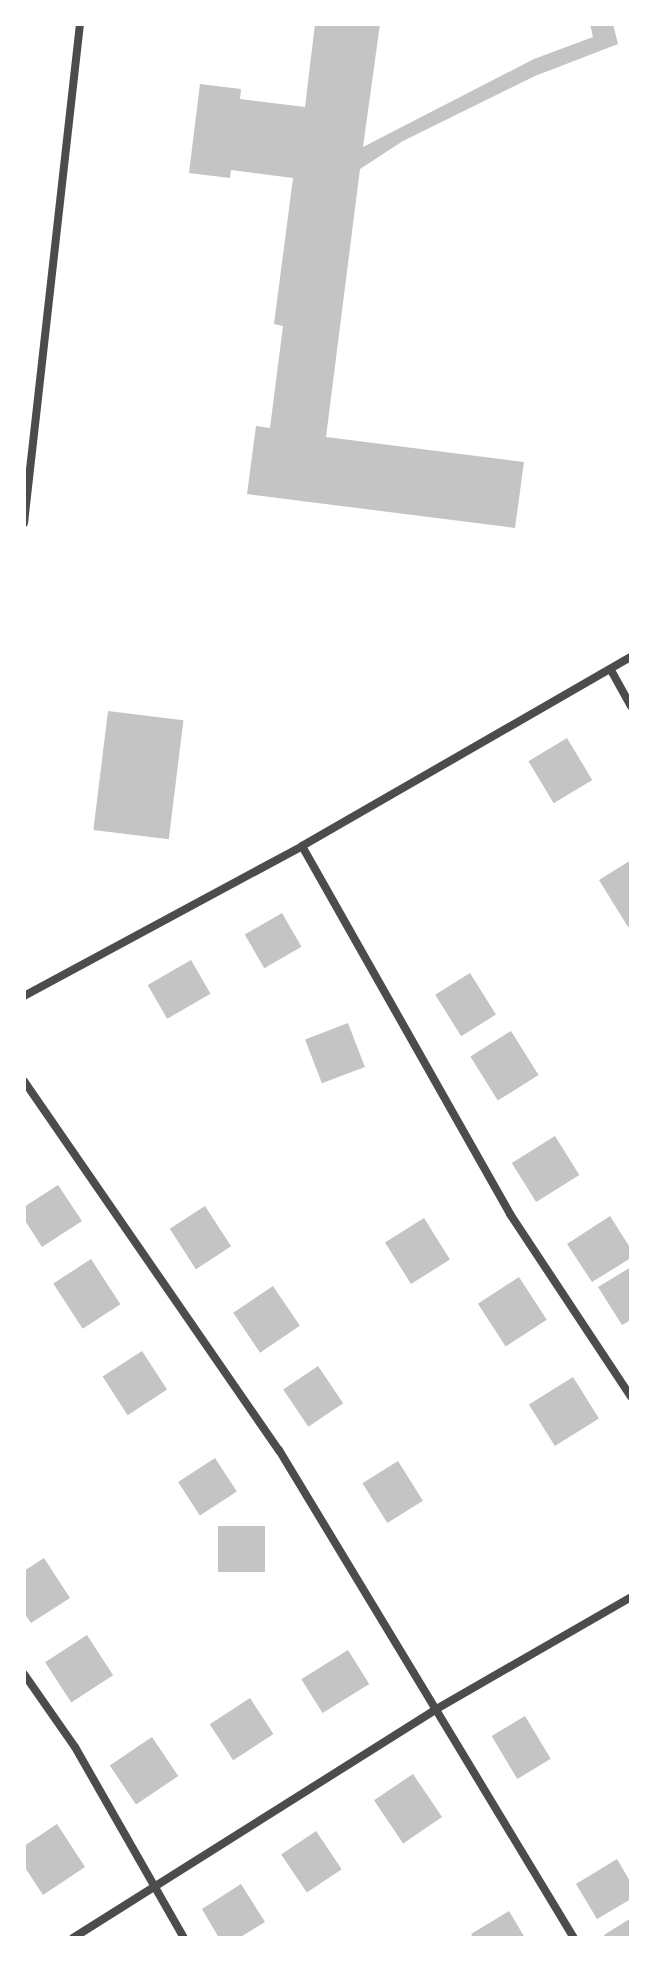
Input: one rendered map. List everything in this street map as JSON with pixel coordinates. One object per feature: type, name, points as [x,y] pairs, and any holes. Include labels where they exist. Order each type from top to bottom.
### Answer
[{"type":"street","points":[[24,523],[80,24]]},
{"type":"street","points":[[24,996],[302,846],[612,672],[631,657]]},
{"type":"street","points":[[612,672],[631,706]]},
{"type":"street","points":[[302,846],[510,1214],[631,1397]]},
{"type":"street","points":[[24,1081],[279,1450],[433,1711],[574,1938]]},
{"type":"street","points":[[73,1938],[154,1890],[433,1711],[631,1597]]},
{"type":"street","points":[[24,1674],[75,1747],[184,1938]]},
{"type":"building","points":[[315,24],[380,24],[363,147],[534,59],[593,37],[590,24],[613,24],[618,44],[535,76],[403,141],[360,169],[326,437],[524,462],[515,528],[247,494],[256,426],[270,428],[283,326],[274,324],[293,178],[231,170],[230,178],[189,173],[200,84],[241,89],[240,99],[305,107]]},
{"type":"building","points":[[108,711],[183,720],[169,839],[93,830]]},
{"type":"building","points":[[567,738],[592,780],[554,803],[528,761]]},
{"type":"building","points":[[631,860],[631,925],[628,927],[599,880]]},
{"type":"building","points":[[282,913],[302,947],[264,968],[245,934]]},
{"type":"building","points":[[191,960],[210,994],[167,1019],[148,985]]},
{"type":"building","points":[[470,973],[496,1015],[461,1036],[435,995]]},
{"type":"building","points":[[348,1023],[365,1067],[322,1083],[305,1039]]},
{"type":"building","points":[[511,1031],[539,1075],[498,1101],[470,1056]]},
{"type":"building","points":[[555,1136],[579,1175],[536,1202],[512,1163]]},
{"type":"building","points":[[58,1185],[82,1221],[42,1247],[24,1219],[24,1207]]},
{"type":"building","points":[[205,1206],[231,1246],[196,1269],[170,1229]]},
{"type":"building","points":[[610,1216],[631,1249],[631,1258],[592,1282],[567,1244]]},
{"type":"building","points":[[424,1218],[450,1260],[411,1284],[385,1242]]},
{"type":"building","points":[[91,1259],[120,1304],[83,1329],[53,1284]]},
{"type":"building","points":[[631,1267],[631,1320],[622,1325],[598,1287]]},
{"type":"building","points":[[519,1277],[547,1320],[506,1346],[478,1304]]},
{"type":"building","points":[[273,1286],[300,1326],[260,1353],[233,1313]]},
{"type":"building","points":[[142,1351],[167,1390],[128,1415],[103,1377]]},
{"type":"building","points":[[318,1366],[343,1403],[308,1427],[283,1389]]},
{"type":"building","points":[[573,1377],[599,1419],[555,1446],[529,1405]]},
{"type":"building","points":[[215,1458],[237,1492],[200,1516],[178,1482]]},
{"type":"building","points":[[398,1461],[423,1501],[387,1523],[362,1483]]},
{"type":"building","points":[[218,1526],[265,1526],[265,1572],[218,1572]]},
{"type":"building","points":[[44,1558],[70,1598],[31,1623],[24,1613],[24,1571]]},
{"type":"building","points":[[87,1635],[113,1675],[71,1702],[45,1662]]},
{"type":"building","points":[[348,1650],[369,1684],[323,1713],[301,1679]]},
{"type":"building","points":[[250,1698],[273,1734],[233,1760],[210,1724]]},
{"type":"building","points":[[525,1716],[551,1759],[517,1779],[492,1736]]},
{"type":"building","points":[[152,1737],[178,1776],[136,1804],[110,1766]]},
{"type":"building","points":[[413,1774],[442,1817],[403,1843],[374,1800]]},
{"type":"building","points":[[57,1824],[85,1867],[43,1895],[24,1866],[24,1846]]},
{"type":"building","points":[[316,1831],[342,1869],[307,1893],[281,1854]]},
{"type":"building","points":[[617,1859],[631,1883],[631,1899],[597,1919],[576,1884]]},
{"type":"building","points":[[241,1884],[265,1922],[239,1938],[219,1938],[202,1909]]},
{"type":"building","points":[[509,1911],[525,1938],[473,1938],[471,1934]]},
{"type":"building","points":[[631,1918],[631,1938],[606,1938],[604,1935]]}]
